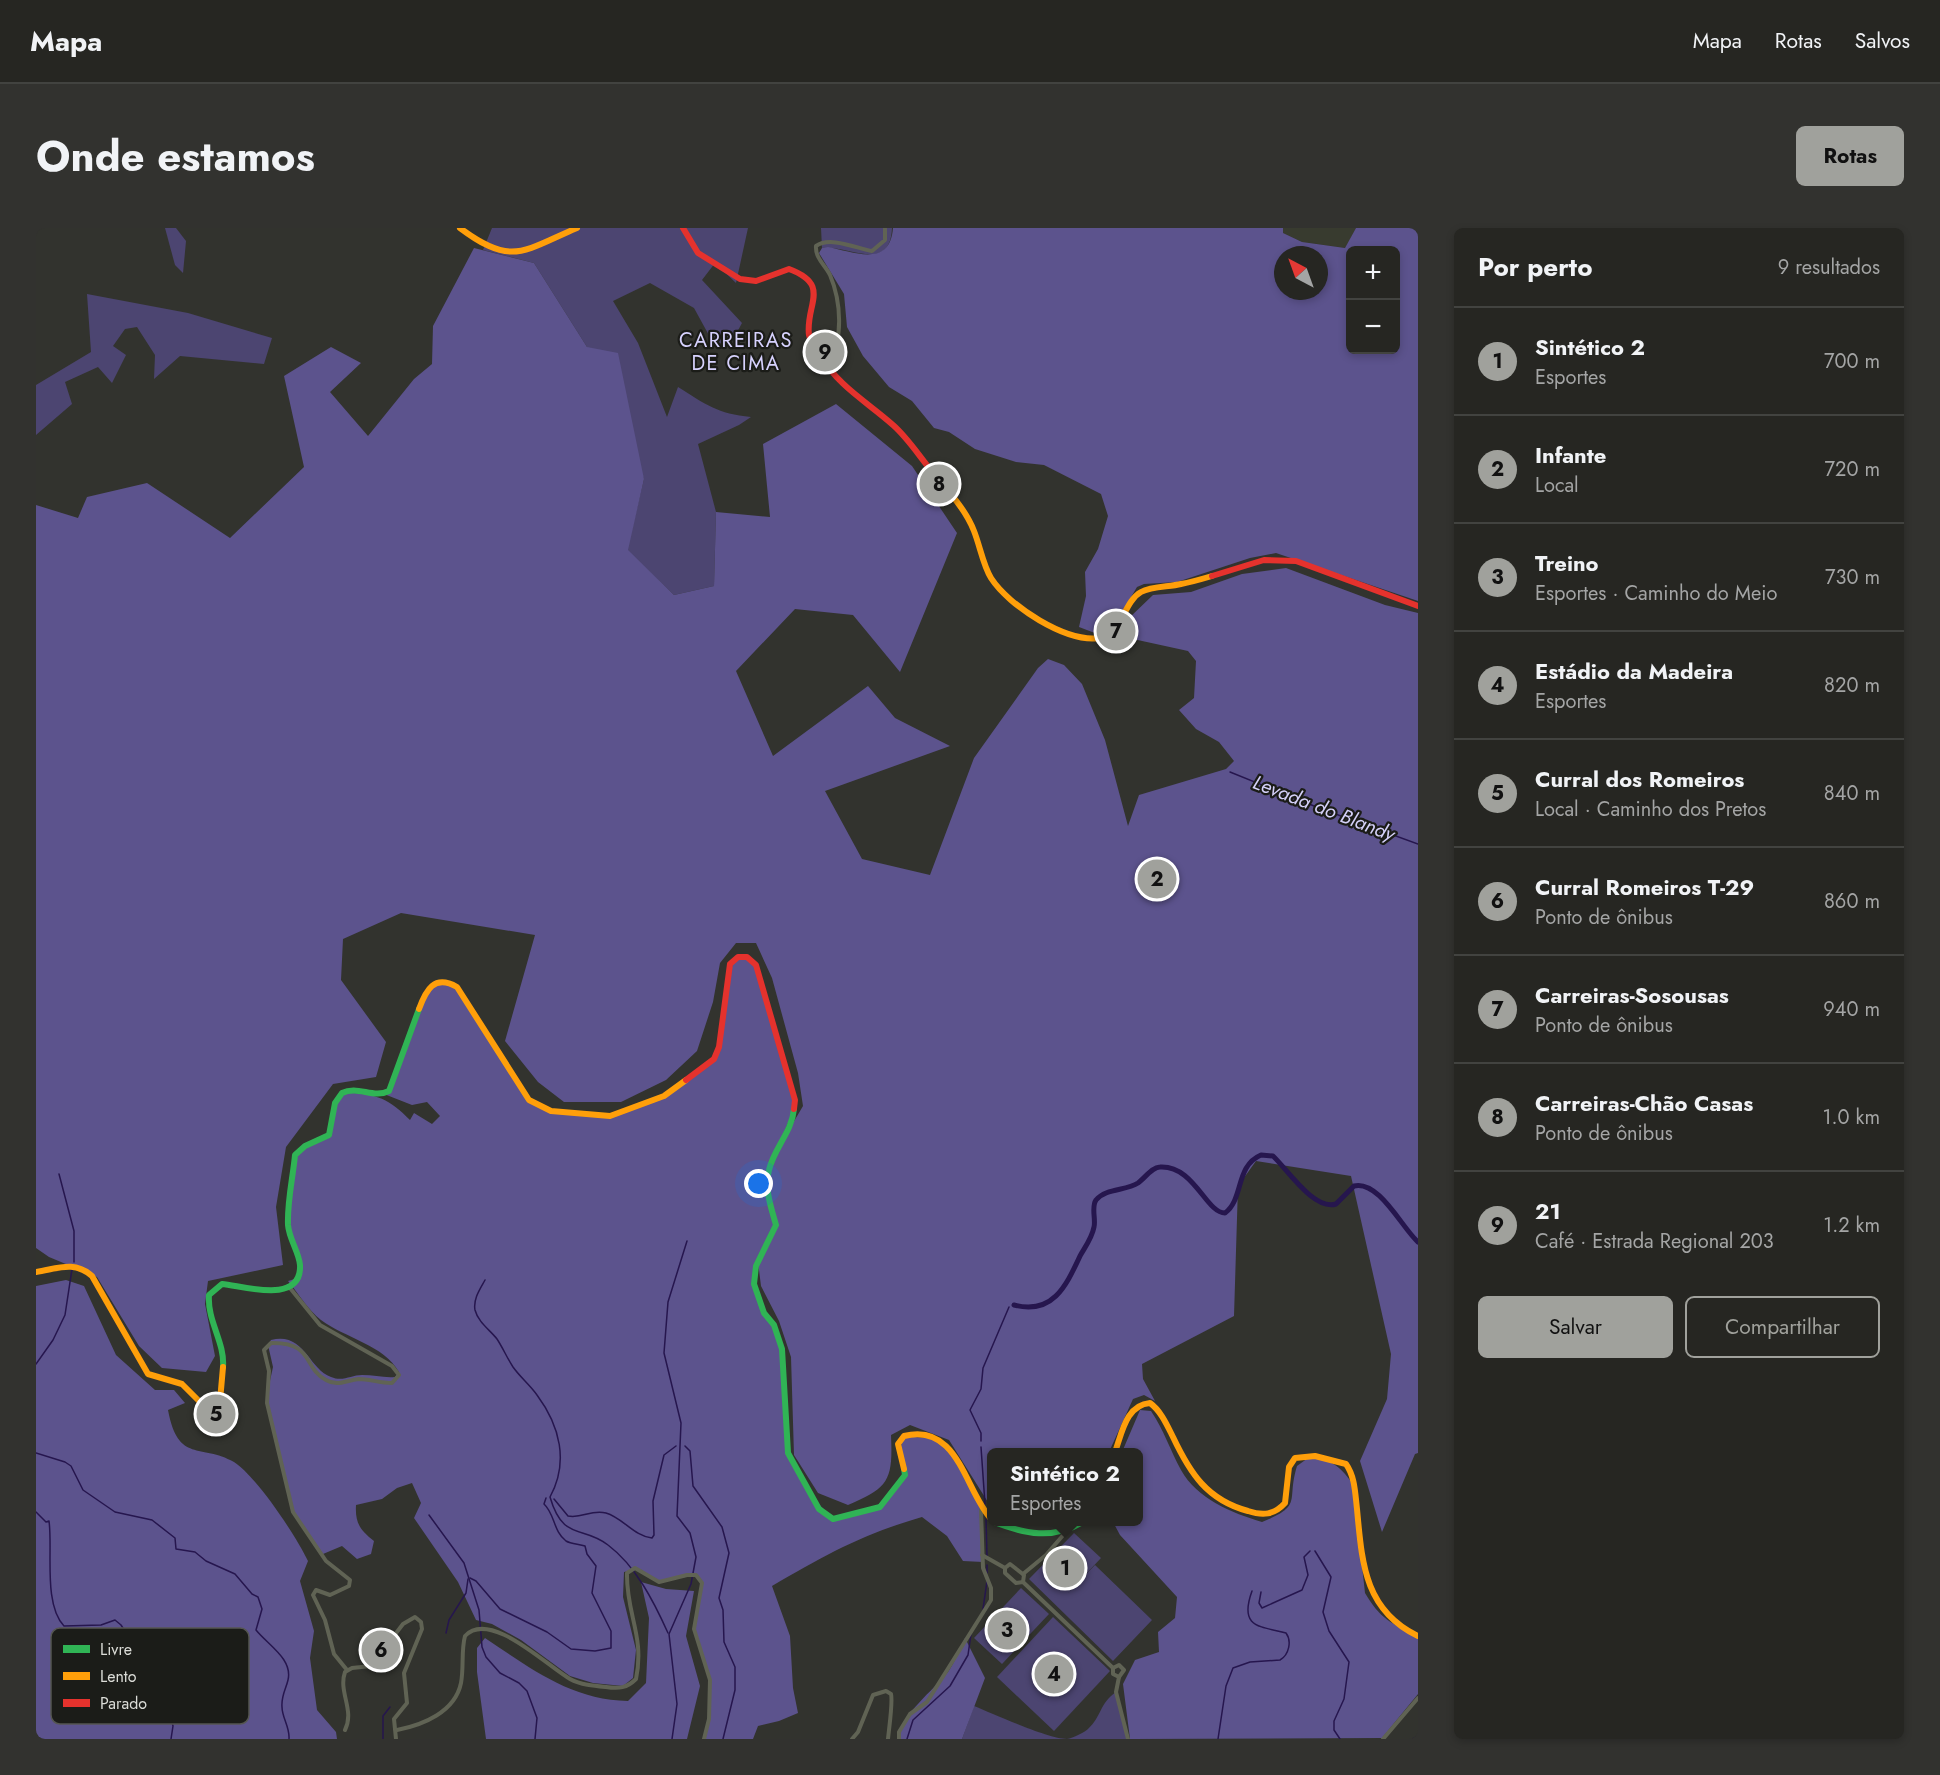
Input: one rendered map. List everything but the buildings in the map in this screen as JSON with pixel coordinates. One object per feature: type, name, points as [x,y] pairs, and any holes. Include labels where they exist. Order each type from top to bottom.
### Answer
[{"type":"main road","points":[[460,228],[483,245],[514,254],[525,253],[562,233],[578,228]]},
{"type":"main road","points":[[684,228],[698,253],[740,279],[756,281],[775,272],[789,270],[806,277],[814,295],[809,323],[810,340],[850,393],[894,426],[957,502],[976,534],[991,578],[1011,599],[1041,624],[1084,637],[1101,638],[1114,630],[1133,598],[1142,591],[1184,584],[1275,558],[1296,561],[1418,606]]},
{"type":"main road","points":[[36,1272],[74,1264],[84,1268],[92,1276],[148,1374],[182,1384],[207,1408],[214,1407],[220,1401],[224,1356],[208,1309],[209,1295],[222,1284],[274,1290],[290,1288],[300,1272],[288,1226],[295,1155],[304,1146],[329,1135],[336,1100],[342,1093],[355,1090],[380,1095],[389,1091],[423,993],[433,984],[449,983],[461,991],[521,1088],[536,1105],[550,1110],[610,1116],[664,1096],[714,1059],[720,1047],[730,964],[738,957],[747,957],[756,965],[795,1100],[793,1119],[769,1168],[767,1189],[776,1225],[756,1266],[754,1284],[764,1313],[774,1325],[782,1349],[787,1440],[792,1464],[824,1514],[833,1519],[840,1518],[873,1510],[890,1497],[905,1475],[898,1444],[904,1436],[914,1434],[937,1439],[952,1448],[981,1510],[987,1516]]},
{"type":"main road","points":[[1117,1448],[1133,1409],[1141,1403],[1150,1403],[1160,1412],[1186,1468],[1203,1491],[1225,1505],[1262,1515],[1273,1513],[1285,1503],[1289,1467],[1295,1458],[1315,1456],[1347,1464],[1353,1474],[1371,1592],[1385,1616],[1403,1631],[1418,1636]]},
{"type":"main road","points":[[1013,1526],[1044,1534],[1065,1533],[1076,1526]]},
{"type":"street","points":[[828,366],[837,348],[839,324],[835,289],[829,272],[816,253],[816,246],[822,242],[830,242],[872,251],[885,240],[885,228]]},
{"type":"street","points":[[290,1288],[320,1325],[392,1366],[399,1375],[392,1383],[361,1379],[335,1384],[321,1377],[309,1359],[291,1344],[271,1343],[264,1350],[269,1371],[267,1403],[293,1512],[326,1561],[350,1580],[349,1586],[330,1595],[316,1590],[313,1595],[325,1620],[334,1654],[347,1670]]},
{"type":"street","points":[[899,1739],[899,1732],[910,1714],[927,1702],[950,1670],[965,1638],[989,1605],[991,1588],[983,1568],[981,1510]]},
{"type":"street","points":[[1023,1574],[1046,1555],[1065,1533]]},
{"type":"street","points":[[982,1555],[1005,1568],[1007,1575],[1017,1583],[1023,1582]]},
{"type":"street","points":[[1005,1568],[1013,1565],[1023,1574],[1023,1582],[1113,1668],[1114,1676],[1119,1677]]},
{"type":"street","points":[[397,1730],[432,1717],[450,1705],[461,1681],[465,1636],[477,1628],[521,1643],[578,1682],[625,1688],[636,1679],[640,1652],[637,1629],[627,1598],[627,1573],[632,1568],[637,1568],[658,1582],[696,1575],[702,1583],[694,1629],[710,1680],[709,1719],[704,1739]]},
{"type":"street","points":[[347,1670],[371,1666],[403,1624],[411,1618],[417,1618],[422,1629],[404,1673],[406,1706],[394,1719],[397,1730],[396,1739]]},
{"type":"street","points":[[1113,1668],[1119,1665],[1124,1668],[1124,1672],[1119,1677],[1116,1692],[1128,1739]]},
{"type":"street","points":[[345,1730],[350,1719],[343,1679],[347,1670]]},
{"type":"street","points":[[852,1739],[858,1732],[873,1695],[885,1691],[891,1694],[893,1699],[889,1713],[888,1739]]},
{"type":"street","points":[[1383,1739],[1418,1698]]},
{"type":"shaded area","points":[[165,228],[176,228],[186,241],[183,273],[175,265]]},
{"type":"shaded area","points":[[492,228],[748,228],[736,283],[715,263],[702,280],[742,323],[729,347],[711,339],[694,308],[650,283],[613,301],[638,343],[667,417],[678,387],[721,411],[751,417],[698,444],[716,512],[714,586],[674,595],[627,550],[644,479],[587,347],[534,263],[483,250]]},
{"type":"shaded area","points":[[821,228],[892,228],[890,242],[884,250],[876,254],[866,254],[822,248]]},
{"type":"shaded area","points":[[893,228],[1283,228],[1283,233],[1302,242],[1345,248],[1346,246],[1346,354],[1400,354],[1400,246],[1346,246],[1356,228],[1418,228],[1418,601],[1276,553],[1250,558],[1177,582],[1144,584],[1137,587],[1112,629],[1100,635],[1079,627],[1086,596],[1085,572],[1098,549],[1108,516],[1101,494],[1044,465],[1016,462],[975,449],[949,432],[934,428],[912,401],[889,387],[863,356],[847,327],[844,294],[819,253],[822,248],[828,247],[859,254],[878,253],[885,249],[890,241]]},
{"type":"shaded area","points":[[1283,228],[1356,228],[1346,248],[1302,242],[1283,233]]},
{"type":"shaded area","points":[[474,248],[534,263],[587,347],[618,353],[644,479],[628,550],[674,595],[714,586],[716,512],[770,517],[763,444],[836,404],[912,466],[957,533],[900,672],[853,615],[795,609],[736,671],[773,756],[868,686],[895,718],[950,746],[825,791],[862,859],[930,875],[974,758],[1038,668],[1048,659],[1064,665],[1082,684],[1105,740],[1128,826],[1139,795],[1226,769],[1234,761],[1219,742],[1196,729],[1179,710],[1194,698],[1196,661],[1188,651],[1133,639],[1128,630],[1128,619],[1153,595],[1191,592],[1242,574],[1286,568],[1385,605],[1418,613],[1418,1453],[1415,1454],[1382,1532],[1360,1461],[1387,1399],[1391,1354],[1351,1176],[1256,1161],[1238,1186],[1234,1316],[1142,1364],[1143,1379],[1155,1401],[1144,1395],[1133,1399],[1111,1448],[987,1448],[987,1501],[949,1440],[910,1425],[891,1435],[889,1472],[886,1480],[872,1493],[848,1505],[818,1493],[794,1455],[791,1357],[779,1321],[761,1286],[758,1262],[756,1295],[779,1338],[787,1440],[792,1464],[813,1498],[833,1519],[873,1510],[904,1478],[899,1452],[904,1436],[937,1439],[956,1455],[981,1510],[983,1562],[963,1561],[947,1536],[922,1517],[845,1546],[772,1586],[790,1636],[793,1688],[798,1713],[758,1726],[753,1739],[704,1739],[709,1719],[710,1680],[694,1629],[702,1583],[696,1575],[659,1582],[640,1569],[624,1572],[623,1597],[636,1650],[633,1678],[623,1686],[593,1683],[570,1676],[521,1640],[492,1624],[476,1620],[458,1582],[414,1518],[421,1503],[412,1483],[397,1488],[382,1499],[356,1505],[359,1526],[374,1541],[371,1554],[357,1559],[342,1546],[323,1554],[292,1509],[266,1399],[273,1367],[268,1345],[271,1340],[291,1341],[305,1352],[323,1373],[335,1378],[343,1379],[358,1375],[395,1377],[399,1372],[384,1355],[374,1348],[316,1316],[288,1281],[298,1278],[300,1272],[288,1226],[298,1150],[312,1144],[327,1133],[342,1093],[372,1095],[380,1098],[395,1106],[410,1120],[414,1113],[432,1124],[440,1116],[427,1102],[412,1105],[384,1094],[393,1085],[424,993],[441,982],[461,991],[529,1100],[556,1110],[596,1115],[616,1113],[651,1101],[684,1080],[717,1054],[727,984],[734,960],[743,956],[756,965],[795,1107],[773,1157],[803,1106],[798,1073],[772,978],[756,943],[736,943],[720,963],[713,1002],[697,1051],[666,1080],[621,1102],[564,1102],[538,1082],[505,1041],[535,935],[401,913],[343,939],[341,980],[386,1042],[376,1077],[333,1084],[286,1147],[276,1207],[283,1265],[208,1281],[205,1304],[215,1356],[206,1372],[162,1368],[139,1346],[97,1277],[49,1257],[36,1248],[36,505],[78,518],[87,497],[147,483],[230,538],[304,467],[284,376],[331,347],[361,363],[330,392],[368,436],[414,379],[432,364],[433,326]]},
{"type":"shaded area","points":[[87,294],[188,313],[272,338],[264,364],[180,356],[154,379],[155,355],[137,327],[125,329],[113,346],[126,355],[112,383],[98,367],[65,382],[72,404],[36,435],[36,385],[91,352]]},
{"type":"shaded area","points":[[66,1280],[84,1286],[116,1355],[155,1390],[174,1390],[185,1403],[168,1410],[172,1427],[178,1438],[192,1449],[234,1462],[254,1480],[295,1537],[308,1561],[300,1581],[314,1631],[310,1658],[317,1710],[336,1732],[337,1739],[36,1739],[36,1286]]},
{"type":"shaded area","points":[[1140,1410],[1151,1411],[1181,1470],[1196,1489],[1216,1504],[1262,1522],[1289,1506],[1297,1466],[1308,1458],[1334,1464],[1343,1472],[1353,1484],[1365,1593],[1387,1620],[1418,1634],[1418,1694],[1382,1738],[1130,1739],[1123,1684],[1135,1660],[1159,1652],[1158,1632],[1175,1618],[1177,1597],[1120,1535],[1115,1526],[1143,1526],[1143,1448],[1124,1448]]},
{"type":"shaded area","points":[[1074,1533],[1101,1558],[1066,1595],[1095,1565],[1152,1620],[1113,1661],[1029,1579]]},
{"type":"shaded area","points":[[641,1582],[666,1589],[694,1591],[686,1636],[700,1686],[687,1739],[486,1739],[477,1672],[477,1648],[485,1638],[535,1671],[570,1689],[588,1695],[628,1701],[646,1683],[649,1618]]},
{"type":"shaded area","points":[[1021,1588],[1049,1614],[1002,1664],[974,1638]]},
{"type":"shaded area","points":[[1053,1617],[1110,1671],[1054,1731],[997,1677]]},
{"type":"shaded area","points":[[965,1638],[985,1678],[962,1739],[899,1739],[904,1722],[948,1672]]},
{"type":"shaded area","points":[[1116,1692],[1128,1739],[1067,1739],[1088,1729],[1106,1701]]},
{"type":"shaded area","points":[[974,1706],[1034,1731],[1067,1739],[962,1739]]},
{"type":"waterway","name":"Levada do Blandy","points":[[1230,772],[1418,844]]},
{"type":"waterway","points":[[1014,1305],[1039,1306],[1056,1296],[1069,1278],[1092,1235],[1096,1200],[1105,1193],[1133,1186],[1154,1169],[1160,1167],[1172,1168],[1182,1173],[1212,1206],[1225,1213],[1235,1200],[1247,1167],[1261,1155],[1273,1156],[1302,1188],[1319,1201],[1336,1204],[1354,1186],[1363,1186],[1372,1190],[1389,1206],[1418,1242]]},
{"type":"waterway","points":[[59,1174],[74,1231],[74,1262]]},
{"type":"waterway","points":[[672,1739],[677,1704],[669,1634],[691,1584],[696,1557],[690,1533],[677,1516],[681,1423],[664,1353],[668,1302],[687,1241]]},
{"type":"waterway","points":[[36,1364],[53,1340],[65,1315],[72,1269]]},
{"type":"waterway","points":[[485,1280],[476,1298],[475,1310],[481,1322],[497,1339],[513,1367],[545,1407],[556,1432],[559,1444],[559,1471],[550,1497],[555,1511],[567,1527],[599,1539],[627,1563],[650,1597],[668,1633]]},
{"type":"waterway","points":[[981,1441],[981,1433],[970,1410],[981,1389],[983,1368],[1009,1307]]},
{"type":"waterway","points":[[554,1499],[568,1516],[606,1513],[640,1534],[652,1538],[654,1535],[653,1501],[664,1455],[676,1446]]},
{"type":"waterway","points":[[685,1446],[690,1451],[693,1486],[722,1527],[729,1553],[719,1598],[723,1610],[724,1642],[735,1667],[735,1690],[723,1739]]},
{"type":"waterway","points":[[981,1447],[985,1504]]},
{"type":"waterway","points":[[36,1453],[65,1462],[71,1466],[83,1490],[115,1512],[152,1520],[175,1538],[176,1549],[195,1552],[206,1561],[235,1574],[252,1594],[258,1597],[262,1609],[256,1630],[283,1659],[289,1672],[282,1703],[289,1739]]},
{"type":"waterway","points":[[470,1578],[476,1581],[500,1609],[547,1632],[571,1649],[595,1651],[611,1648],[611,1631],[592,1593],[596,1566],[587,1554],[585,1546],[568,1542],[562,1537],[544,1504],[546,1498]]},
{"type":"waterway","points":[[36,1512],[46,1522],[49,1521],[51,1590],[57,1616],[64,1626],[101,1625],[115,1620],[123,1628]]},
{"type":"waterway","points":[[429,1515],[464,1563],[479,1610],[482,1647],[486,1657],[500,1673],[519,1683],[527,1691],[537,1718],[535,1739]]},
{"type":"waterway","points":[[986,1519],[987,1556]]},
{"type":"waterway","points":[[1261,1592],[1259,1603],[1262,1608],[1302,1590],[1308,1575],[1304,1557],[1310,1551]]},
{"type":"waterway","points":[[1315,1551],[1331,1577],[1323,1612],[1329,1631],[1349,1662],[1344,1699],[1334,1721],[1334,1730],[1340,1739]]},
{"type":"waterway","points":[[987,1565],[987,1573]]},
{"type":"waterway","points":[[446,1633],[449,1620],[466,1593],[468,1579]]},
{"type":"waterway","points":[[983,1609],[987,1581]]},
{"type":"waterway","points":[[1218,1739],[1226,1686],[1233,1668],[1250,1662],[1280,1660],[1289,1648],[1286,1633],[1260,1626],[1250,1618],[1248,1612],[1252,1591]]},
{"type":"waterway","points":[[907,1739],[913,1720],[950,1686],[968,1655],[971,1634]]},
{"type":"waterway","points":[[383,1739],[383,1716],[390,1707]]},
{"type":"waterway","points":[[171,1739],[173,1724]]},
{"type":"waterway","points":[[1413,1739],[1418,1736]]},
{"type":"traffic: fast","points":[[223,1367],[221,1349],[209,1305],[209,1295],[222,1284],[257,1289],[282,1289],[292,1285],[298,1277],[300,1265],[288,1225],[295,1155],[305,1146],[329,1135],[335,1103],[342,1093],[354,1090],[377,1094],[389,1091],[419,1009]]},
{"type":"traffic: fast","points":[[794,1109],[790,1125],[769,1170],[768,1191],[776,1225],[756,1266],[754,1284],[764,1313],[774,1325],[782,1349],[788,1453],[819,1509],[833,1519],[880,1507],[905,1475],[904,1469]]},
{"type":"traffic: fast","points":[[1006,1526],[1039,1533],[1061,1531],[1076,1526]]},
{"type":"traffic: slow","points":[[460,228],[493,248],[506,251],[530,248],[577,228]]},
{"type":"traffic: slow","points":[[935,475],[966,516],[974,531],[988,573],[999,589],[1024,611],[1055,629],[1071,635],[1086,638],[1107,636],[1118,625],[1130,603],[1141,592],[1212,576]]},
{"type":"traffic: slow","points":[[419,1009],[428,990],[437,983],[449,983],[457,987],[529,1100],[551,1111],[610,1116],[664,1096],[686,1080]]},
{"type":"traffic: slow","points":[[36,1272],[72,1267],[79,1268],[92,1276],[148,1374],[182,1384],[205,1407],[214,1407],[220,1401],[223,1367]]},
{"type":"traffic: slow","points":[[1116,1448],[1130,1414],[1142,1405],[1150,1403],[1163,1418],[1193,1473],[1211,1492],[1234,1506],[1263,1514],[1277,1510],[1285,1503],[1289,1467],[1295,1458],[1315,1456],[1346,1464],[1354,1485],[1361,1548],[1369,1583],[1386,1613],[1418,1636]]},
{"type":"traffic: slow","points":[[904,1469],[898,1444],[904,1436],[922,1434],[937,1439],[949,1449],[958,1462],[987,1513]]},
{"type":"traffic: jam","points":[[683,228],[698,253],[740,279],[756,281],[789,269],[810,282],[814,297],[809,335],[815,348],[836,376],[899,431],[935,475]]},
{"type":"traffic: jam","points":[[1212,576],[1264,560],[1296,561],[1418,606]]},
{"type":"traffic: jam","points":[[686,1080],[714,1059],[719,1047],[730,964],[738,957],[747,957],[756,965],[795,1100],[794,1109]]},
{"type":"place","name":"21","points":[[825,352]]},
{"type":"place","name":"Carreiras-Chão Casas","points":[[939,484]]},
{"type":"place","name":"Carreiras-Sosousas","points":[[1116,631]]},
{"type":"place","name":"Infante","points":[[1157,879]]},
{"type":"place","name":"Curral dos Romeiros","points":[[216,1414]]},
{"type":"place","name":"Sintético 2","points":[[1065,1568]]},
{"type":"place","name":"Treino","points":[[1007,1630]]},
{"type":"place","name":"Curral Romeiros T-29","points":[[381,1650]]},
{"type":"place","name":"Estádio da Madeira","points":[[1054,1674]]},
{"type":"district","name":"CARREIRAS DE CIMA","points":[[736,352]]}]
